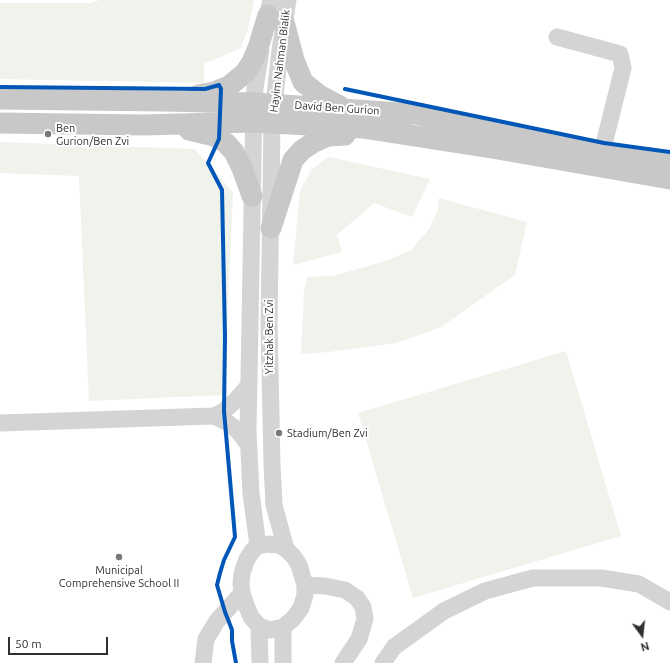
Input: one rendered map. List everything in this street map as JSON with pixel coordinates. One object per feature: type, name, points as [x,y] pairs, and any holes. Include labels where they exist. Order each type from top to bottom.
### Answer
[{"type":"main road","points":[[164,101],[214,92],[229,86],[237,80],[245,73],[252,62],[274,12]]},
{"type":"main road","points":[[274,12],[304,82],[319,95],[344,108]]},
{"type":"main road","name":"David Ben Gurion","points":[[0,99],[164,101],[263,113],[391,132],[494,148],[670,179]]},
{"type":"main road","name":"David Ben Gurion","points":[[0,123],[144,124],[263,113],[344,108],[415,114],[602,152],[670,162]]},
{"type":"main road","points":[[144,124],[189,130],[214,136],[226,143],[234,152],[242,168],[252,196]]},
{"type":"main road","points":[[271,228],[293,160],[302,150],[314,142],[328,136],[391,132]]},
{"type":"street","name":"Hayim Nahman Bialik","points":[[263,113],[280,50],[274,12],[288,0]]},
{"type":"street","points":[[557,37],[620,54],[623,68],[602,152]]},
{"type":"street","name":"Yitzhak Ben Zvi","points":[[258,546],[251,493],[248,444],[252,196],[263,113]]},
{"type":"street","name":"Yitzhak Ben Zvi","points":[[263,113],[271,228],[269,323],[274,505],[286,549]]},
{"type":"street","points":[[0,423],[214,416],[224,411],[249,385]]},
{"type":"street","points":[[214,416],[228,423],[237,430],[248,444]]},
{"type":"street","points":[[268,544],[278,545],[286,549],[299,565],[305,585],[305,595],[301,608],[293,619],[282,628],[270,630],[259,626],[251,617],[242,594],[242,573],[247,560],[253,550],[258,546],[268,544]]},
{"type":"street","points":[[383,663],[394,647],[444,612],[485,591],[533,578],[600,578],[639,584],[670,602]]},
{"type":"street","points":[[305,585],[325,586],[345,590],[357,598],[364,607],[365,619],[359,638],[343,663]]},
{"type":"street","points":[[203,663],[206,639],[217,621],[242,594]]},
{"type":"street","points":[[259,626],[260,663]]},
{"type":"street","points":[[282,628],[283,663]]},
{"type":"shaded area","points":[[100,0],[254,0],[248,29],[241,48],[204,64],[204,83],[0,79],[0,3],[90,3]]},
{"type":"shaded area","points":[[0,142],[195,149],[233,192],[224,395],[89,401],[79,176],[0,173]]},
{"type":"shaded area","points":[[329,157],[430,179],[412,217],[374,203],[337,235],[342,252],[293,265],[300,191],[312,169]]},
{"type":"shaded area","points":[[439,198],[527,222],[515,275],[441,327],[397,343],[329,352],[301,354],[304,292],[307,277],[333,276],[386,261],[411,250],[429,229],[438,210]]},
{"type":"shaded area","points":[[566,351],[621,536],[413,598],[358,413]]},
{"type":"cycle path","points":[[0,87],[205,89],[219,85],[221,89],[219,139],[208,163],[222,190],[225,337],[224,411],[235,537],[224,560],[217,585],[232,630],[232,641],[236,663]]},
{"type":"cycle path","points":[[345,89],[604,143],[670,152]]},
{"type":"place","name":"Ben Gurion/Ben Zvi","points":[[48,134]]},
{"type":"place","name":"Stadium/Ben Zvi","points":[[279,433]]},
{"type":"place","name":"Municipal Comprehensive School II","points":[[119,557]]}]
